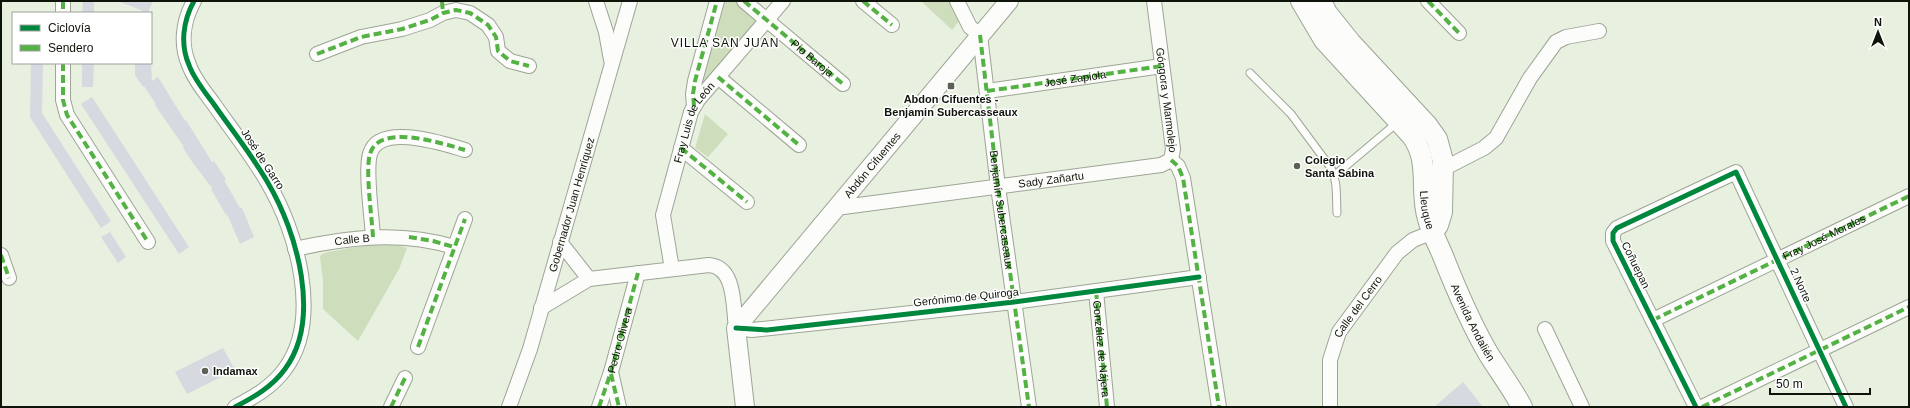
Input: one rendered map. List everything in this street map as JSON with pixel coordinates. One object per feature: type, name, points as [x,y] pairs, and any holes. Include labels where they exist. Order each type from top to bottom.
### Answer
[{"type":"main road","name":"Lleuque","points":[[1301,1],[1320,12],[1428,125],[1440,146],[1443,169],[1442,212],[1438,225],[1433,232]]},
{"type":"main road","name":"Lleuque","points":[[1320,12],[1333,51],[1412,136],[1420,149],[1425,171],[1426,213],[1433,232]]},
{"type":"main road","name":"Avenida Andalién","points":[[1433,232],[1477,333],[1522,407]]},
{"type":"street","points":[[63,1],[63,12]]},
{"type":"street","name":"José de Garro","points":[[194,1],[187,15],[184,32],[184,44],[188,64],[195,78],[268,183],[284,216],[295,249],[303,302],[302,328],[295,351],[285,369],[270,385],[235,407]]},
{"type":"street","points":[[596,1],[606,32],[612,64]]},
{"type":"street","name":"Gobernador Juan Henríquez","points":[[509,407],[530,349],[630,1]]},
{"type":"street","points":[[694,106],[693,94],[695,81],[717,1]]},
{"type":"street","name":"Pío Baroja","points":[[744,1],[843,84]]},
{"type":"street","name":"Fray Luis de León","points":[[672,269],[663,215],[694,106],[783,1]]},
{"type":"street","points":[[863,1],[892,26]]},
{"type":"street","points":[[957,1],[970,27],[980,35]]},
{"type":"street","name":"Abdón Cifuentes","points":[[736,328],[1009,1]]},
{"type":"street","name":"Góngora y Marmolejo","points":[[1154,1],[1173,149],[1171,160],[1178,166],[1183,178],[1219,407]]},
{"type":"street","points":[[1428,1],[1460,33]]},
{"type":"street","points":[[318,54],[360,37],[402,30],[416,25],[442,7],[478,16],[493,31],[496,37],[498,51],[510,61],[529,66]]},
{"type":"street","points":[[1443,169],[1484,148],[1496,138],[1530,78],[1556,42],[1566,36],[1599,31]]},
{"type":"street","name":"Benjamín Subercaseaux","points":[[980,35],[998,187],[1029,407]]},
{"type":"street","points":[[63,64],[63,100],[67,115],[148,242]]},
{"type":"street","name":"José Zapiola","points":[[987,90],[1162,66]]},
{"type":"street","points":[[718,78],[799,145]]},
{"type":"street","points":[[373,237],[368,167],[369,154],[376,143],[387,138],[409,138],[434,141],[466,150]]},
{"type":"street","points":[[681,148],[747,202]]},
{"type":"street","name":"Sady Zañartu","points":[[836,208],[1161,165],[1171,160]]},
{"type":"street","name":"2 Norte","points":[[1736,172],[1846,407]]},
{"type":"street","name":"Coñuepan","points":[[1696,407],[1613,241],[1615,230],[1736,172]]},
{"type":"street","name":"Fray José Morales","points":[[1653,320],[1909,196]]},
{"type":"street","points":[[418,347],[465,219]]},
{"type":"street","name":"Calle del Cerro","points":[[1330,407],[1330,360],[1339,332],[1397,253],[1413,240],[1433,232]]},
{"type":"street","name":"Calle B","points":[[295,249],[347,239],[373,237],[409,237],[433,241],[454,247]]},
{"type":"street","points":[[560,242],[589,279]]},
{"type":"street","points":[[1,255],[9,278]]},
{"type":"street","points":[[541,308],[589,279],[709,265],[723,270],[729,278],[745,407]]},
{"type":"street","name":"Pedro Olivera","points":[[599,407],[611,372],[638,273]]},
{"type":"street","name":"Gerónimo de Quiroga","points":[[736,328],[767,330],[1014,302],[1199,277]]},
{"type":"street","name":"González de Nájera","points":[[1096,291],[1107,407]]},
{"type":"street","points":[[1702,407],[1909,307]]},
{"type":"street","points":[[1544,329],[1582,407]]},
{"type":"street","points":[[611,372],[619,407]]},
{"type":"street","points":[[391,407],[405,378]]},
{"type":"lane","points":[[1250,73],[1291,114],[1335,175],[1337,213]]},
{"type":"lane","points":[[1335,175],[1399,122]]},
{"type":"green space","points":[[722,1],[736,1],[756,18],[758,22],[705,83],[702,80]]},
{"type":"green space","points":[[921,1],[950,1],[959,21],[952,30]]},
{"type":"green space","points":[[705,114],[728,134],[708,157],[695,148]]},
{"type":"green space","points":[[389,241],[407,248],[399,269],[358,341],[323,309],[323,280],[320,257],[322,254],[328,252]]},
{"type":"building","points":[[83,1],[94,1],[94,12],[82,12]]},
{"type":"building","points":[[118,1],[153,1],[148,12]]},
{"type":"building","points":[[31,64],[43,64],[42,113],[111,221],[101,228],[30,117]]},
{"type":"building","points":[[82,64],[94,64],[93,87],[82,87]]},
{"type":"building","points":[[135,64],[151,64],[152,81],[158,77],[212,162],[214,161],[226,179],[224,180],[240,208],[242,208],[254,237],[240,244],[227,214],[226,215],[211,189],[212,188],[193,163],[183,148],[184,147],[155,105],[156,104],[135,75]]},
{"type":"building","points":[[92,97],[189,247],[179,254],[81,104]]},
{"type":"building","points":[[110,232],[126,257],[118,263],[101,237]]},
{"type":"building","name":"Indamax","points":[[223,348],[235,370],[187,394],[175,372]]},
{"type":"building","points":[[1463,382],[1483,407],[1434,407]]},
{"type":"marked path","points":[[63,1],[63,12]]},
{"type":"marked path","points":[[442,1],[443,13]]},
{"type":"marked path","points":[[694,106],[693,94],[695,81],[717,1]]},
{"type":"marked path","points":[[744,1],[843,84]]},
{"type":"marked path","points":[[863,1],[892,25]]},
{"type":"marked path","points":[[1428,1],[1459,33]]},
{"type":"marked path","points":[[317,54],[361,37],[402,29],[430,20],[443,13],[456,10],[470,13],[488,25],[496,37],[498,51],[510,61],[529,66]]},
{"type":"marked path","points":[[980,35],[998,187],[1029,407]]},
{"type":"marked path","points":[[63,64],[63,100],[67,115],[148,242]]},
{"type":"marked path","points":[[987,91],[1162,66]]},
{"type":"marked path","points":[[718,77],[799,145]]},
{"type":"marked path","points":[[373,237],[368,171],[370,154],[376,144],[386,139],[398,137],[413,138],[428,140],[465,150]]},
{"type":"marked path","points":[[681,148],[747,202]]},
{"type":"marked path","points":[[1171,160],[1178,166],[1183,178],[1219,407]]},
{"type":"marked path","points":[[1653,320],[1909,196]]},
{"type":"marked path","points":[[418,347],[465,219]]},
{"type":"marked path","points":[[409,237],[433,241],[454,247]]},
{"type":"marked path","points":[[1,255],[9,278]]},
{"type":"marked path","points":[[599,407],[611,372],[638,273]]},
{"type":"marked path","points":[[1096,291],[1107,407]]},
{"type":"marked path","points":[[1702,407],[1909,307]]},
{"type":"marked path","points":[[611,374],[619,407]]},
{"type":"marked path","points":[[391,407],[405,378]]},
{"type":"cycle path","points":[[194,1],[187,16],[185,25],[184,49],[186,57],[200,85],[248,152],[279,203],[296,250],[304,301],[302,326],[296,349],[285,369],[268,386],[235,407]]},
{"type":"cycle path","points":[[1696,407],[1613,241],[1613,233],[1617,228],[1736,172],[1846,407]]},
{"type":"cycle path","points":[[736,328],[767,330],[1014,302],[1199,277]]},
{"type":"place","name":"Abdon Cifuentes - Benjamin Subercasseaux","points":[[951,86]]},
{"type":"place","name":"Colegio Santa Sabina","points":[[1297,166]]},
{"type":"place","name":"Indamax","points":[[205,371]]},
{"type":"district","name":"VILLA SAN JUAN","points":[[725,43]]}]
